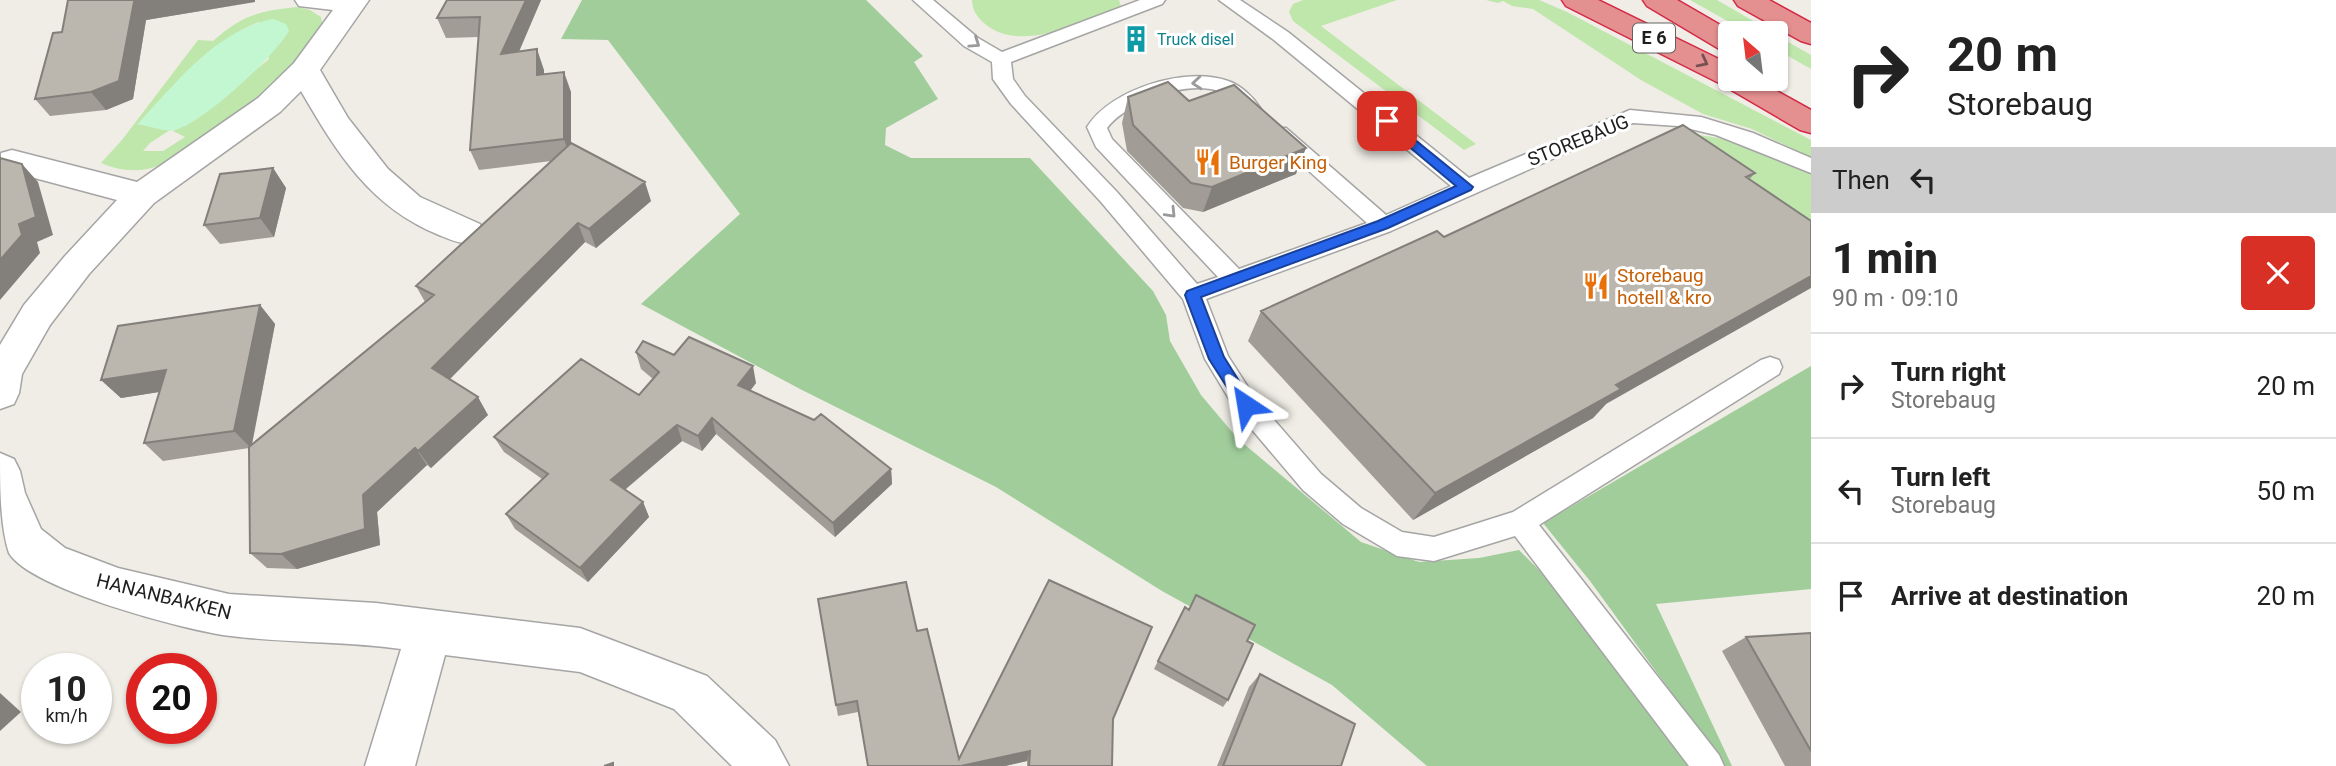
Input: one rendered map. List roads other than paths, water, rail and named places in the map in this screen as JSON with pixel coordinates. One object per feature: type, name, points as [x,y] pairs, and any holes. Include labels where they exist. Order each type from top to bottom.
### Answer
[{"type":"highway","name":"E 6","points":[[1576,0],[1718,71]]},
{"type":"highway","name":"E 6","points":[[1657,0],[1718,36]]},
{"type":"highway","points":[[1748,0],[1811,35]]},
{"type":"highway","points":[[1788,79],[1811,93]]},
{"type":"highway","name":"E 6","points":[[1755,91],[1811,122]]},
{"type":"street","points":[[309,0],[354,2]]},
{"type":"street","points":[[0,393],[3,373],[37,316],[77,265],[142,195],[269,104],[306,71],[354,2]]},
{"type":"street","points":[[306,71],[323,103],[354,147],[390,190],[424,215],[467,233]]},
{"type":"street","points":[[12,161],[142,195]]},
{"type":"street","name":"HANANBAKKEN","points":[[0,471],[4,493],[25,542],[50,562],[118,588],[229,615],[376,624],[580,650],[690,692],[758,757],[764,766]]},
{"type":"street","points":[[390,766],[429,632]]},
{"type":"lane","points":[[922,0],[971,42],[1001,59]]},
{"type":"lane","points":[[1234,4],[1260,0]]},
{"type":"lane","points":[[1001,59],[1146,2]]},
{"type":"lane","points":[[1234,4],[1281,36],[1466,187]]},
{"type":"lane","points":[[1001,59],[1003,79],[1018,100],[1108,197],[1192,295],[1217,359],[1246,405],[1312,482],[1352,516],[1397,544],[1434,549],[1521,522],[1770,367]]},
{"type":"lane","points":[[1236,281],[1102,142],[1097,127],[1102,117],[1124,103],[1163,89],[1202,80],[1225,86],[1383,225]]},
{"type":"lane","name":"STOREBAUG","points":[[1192,295],[1383,225],[1630,116],[1664,115],[1705,124],[1749,138],[1811,166]]},
{"type":"lane","points":[[1521,522],[1708,766]]},
{"type":"place","name":"Truck disel","points":[[1136,39]]},
{"type":"place","name":"Burger King","points":[[1208,162]]},
{"type":"place","name":"Storebaug hotell & kro","points":[[1596,286]]}]
